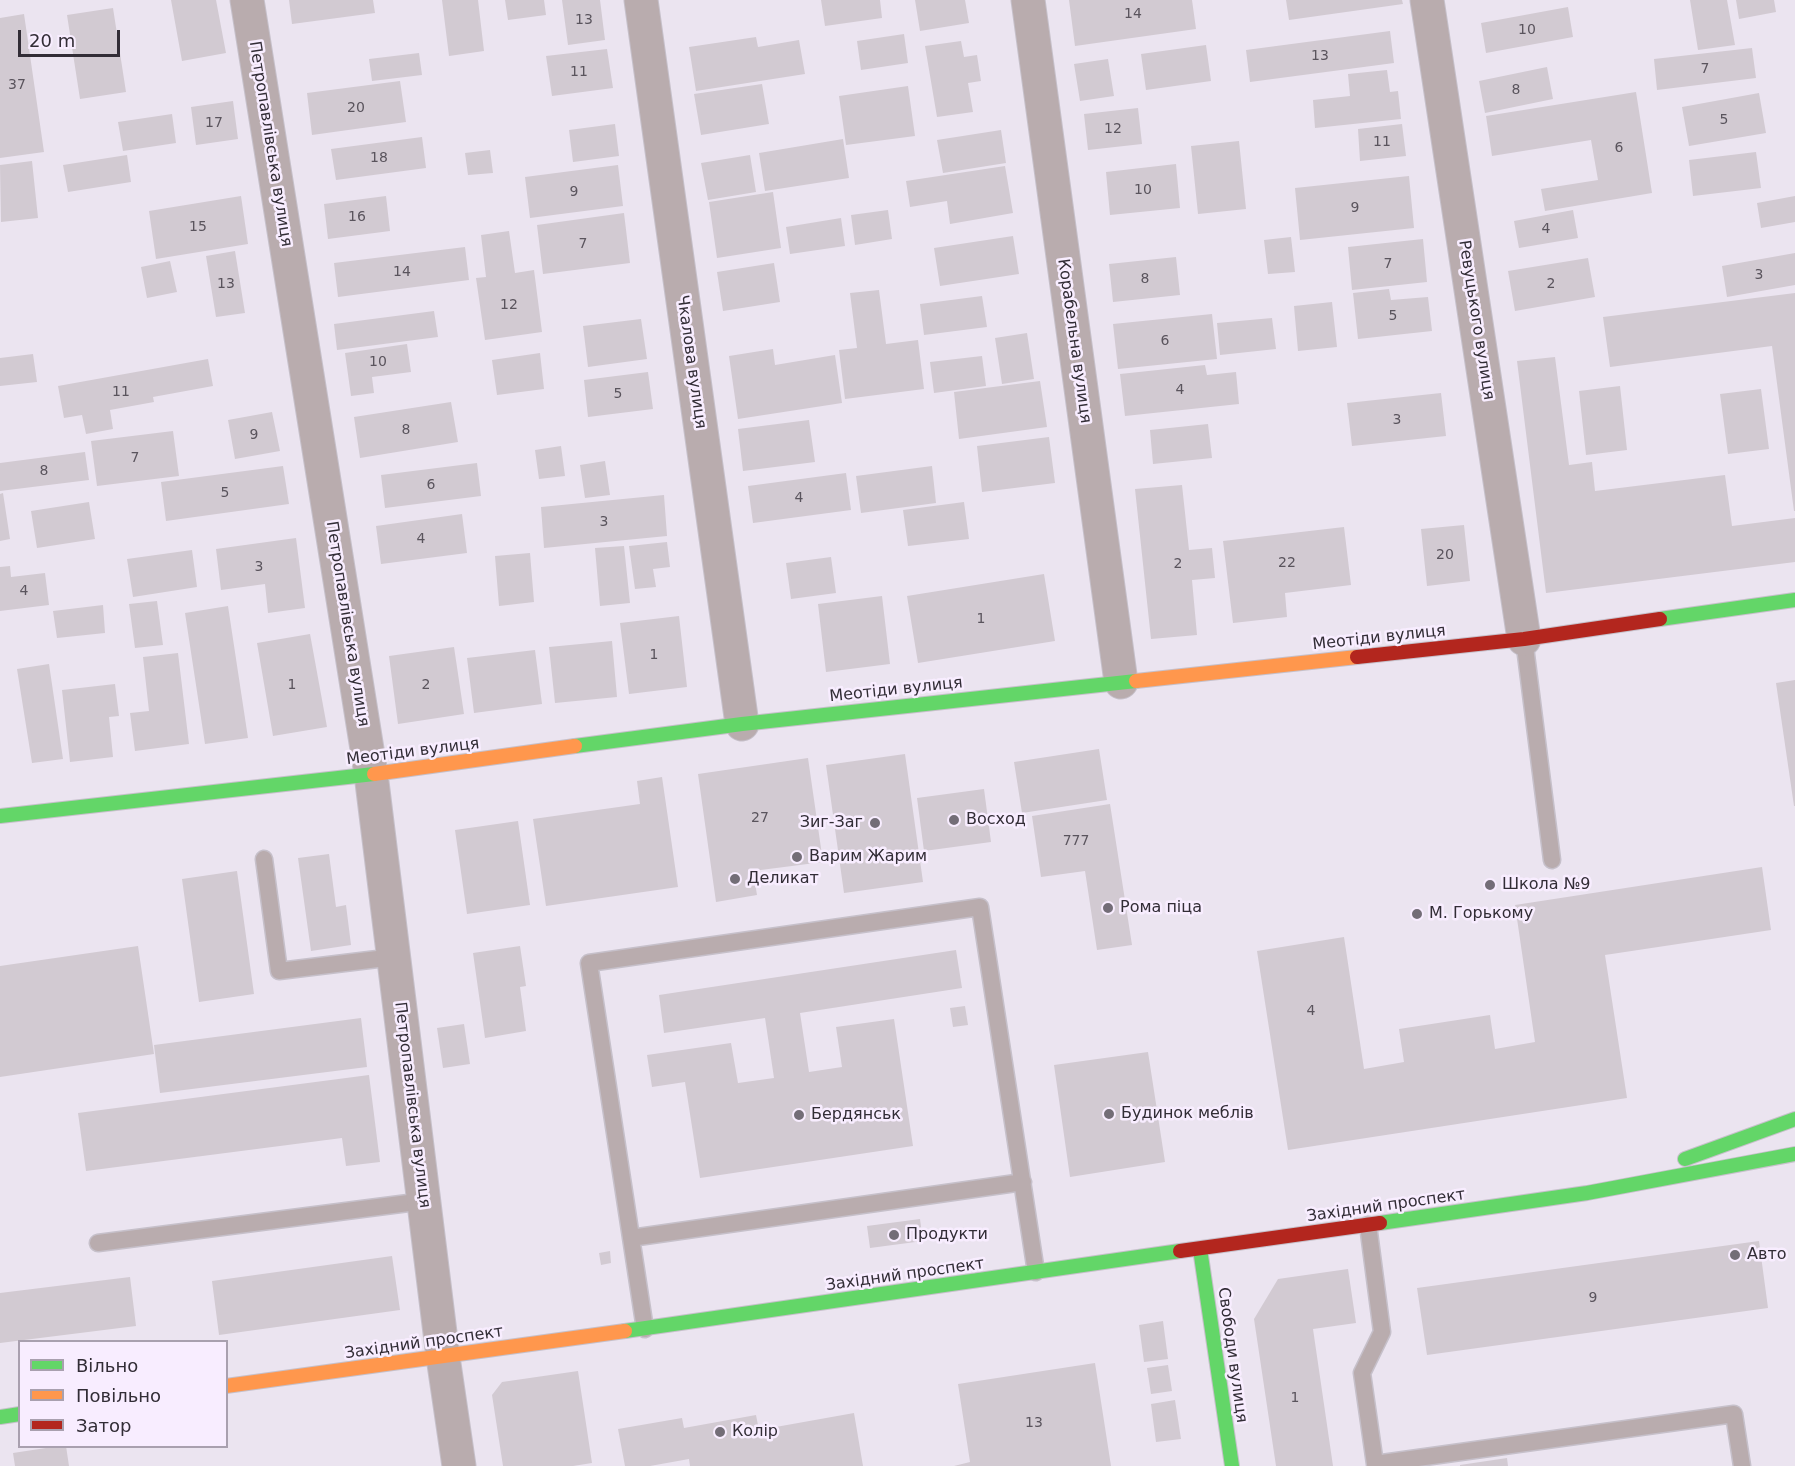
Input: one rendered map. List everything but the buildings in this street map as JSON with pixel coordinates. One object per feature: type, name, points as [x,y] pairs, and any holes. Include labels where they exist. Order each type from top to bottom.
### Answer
[{"type":"main road","name":"Меотіди вулиця","points":[[0,816],[371,774],[742,724],[1524,639],[1795,600]]},
{"type":"main road","name":"Західний проспект","points":[[1587,1193],[1795,1119]]},
{"type":"main road","name":"Західний проспект","points":[[228,1386],[645,1329],[1587,1193],[1795,1154]]},
{"type":"main road","name":"Свободи вулиця","points":[[1200,1249],[1232,1466]]},
{"type":"main road","points":[[0,1417],[18,1414]]},
{"type":"street","name":"Петропавлівська вулиця","points":[[247,0],[371,774],[443,1357],[459,1466]]},
{"type":"street","name":"Чкалова вулиця","points":[[641,0],[742,724]]},
{"type":"street","name":"Корабельна вулиця","points":[[1028,0],[1120,682]]},
{"type":"street","name":"Ревуцького вулиця","points":[[1427,0],[1524,639]]},
{"type":"lane","points":[[1524,639],[1552,860]]},
{"type":"lane","points":[[264,859],[279,971],[394,957]]},
{"type":"lane","points":[[645,1329],[589,963],[800,932],[980,907],[1036,1272]]},
{"type":"lane","points":[[631,1238],[1023,1182]]},
{"type":"lane","points":[[98,1243],[424,1201]]},
{"type":"lane","points":[[1368,1225],[1382,1332],[1362,1373],[1375,1464],[1734,1414],[1742,1466]]},
{"type":"traffic: fast","points":[[1660,619],[1795,600]]},
{"type":"traffic: fast","points":[[575,746],[742,724],[1136,681]]},
{"type":"traffic: fast","points":[[0,816],[374,774]]},
{"type":"traffic: fast","points":[[1685,1159],[1795,1119]]},
{"type":"traffic: fast","points":[[1380,1223],[1587,1193],[1795,1154]]},
{"type":"traffic: fast","points":[[1200,1249],[1232,1466]]},
{"type":"traffic: fast","points":[[625,1331],[1180,1251]]},
{"type":"traffic: fast","points":[[0,1417],[18,1414]]},
{"type":"traffic: slow","points":[[1136,681],[1357,657]]},
{"type":"traffic: slow","points":[[374,774],[575,746]]},
{"type":"traffic: slow","points":[[228,1386],[625,1331]]},
{"type":"traffic: jam","points":[[1357,657],[1524,639],[1660,619]]},
{"type":"traffic: jam","points":[[1180,1251],[1380,1223]]},
{"type":"place","name":"Восход","points":[[954,820]]},
{"type":"place","name":"Зиг-Заг","points":[[875,823]]},
{"type":"place","name":"Варим Жарим","points":[[797,857]]},
{"type":"place","name":"Деликат","points":[[735,879]]},
{"type":"place","name":"Школа №9","points":[[1490,885]]},
{"type":"place","name":"Рома піца","points":[[1108,908]]},
{"type":"place","name":"М. Горькому","points":[[1417,914]]},
{"type":"place","name":"Будинок меблів","points":[[1109,1114]]},
{"type":"place","name":"Бердянськ","points":[[799,1115]]},
{"type":"place","name":"Продукти","points":[[894,1235]]},
{"type":"place","name":"Авто","points":[[1735,1255]]},
{"type":"place","name":"Колір","points":[[720,1432]]}]
